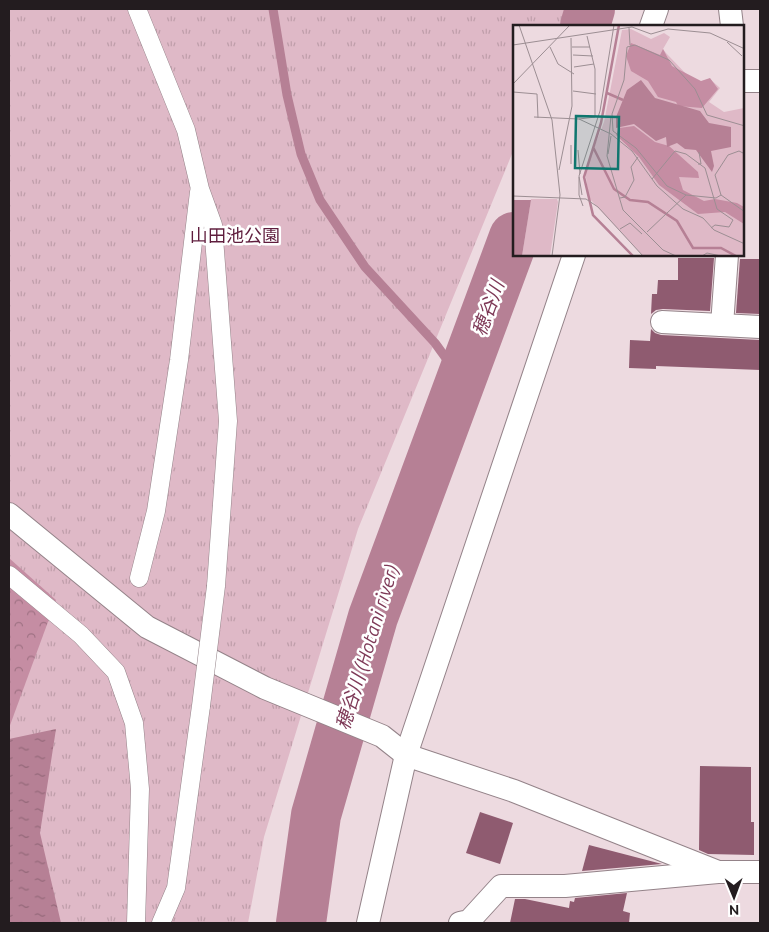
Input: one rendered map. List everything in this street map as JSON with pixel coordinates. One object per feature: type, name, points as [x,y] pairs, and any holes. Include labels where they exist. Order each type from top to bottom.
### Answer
[{"type":"street","points":[[137,9],[186,130],[200,189],[213,225],[228,421],[216,586],[176,888],[161,923]]},
{"type":"street","points":[[651,25],[657,9]]},
{"type":"street","points":[[730,9],[732,25]]},
{"type":"street","points":[[744,81],[760,81]]},
{"type":"street","points":[[139,578],[156,510],[179,360],[200,189]]},
{"type":"street","points":[[368,923],[406,755],[574,256]]},
{"type":"street","points":[[722,325],[727,256]]},
{"type":"street","points":[[662,322],[760,327]]},
{"type":"street","points":[[9,514],[147,627],[265,688],[382,736],[406,755],[514,791],[718,872]]},
{"type":"street","points":[[9,575],[81,635],[116,672],[134,723],[140,789],[136,923]]},
{"type":"street","points":[[460,923],[469,921],[501,886],[566,886],[718,872],[760,872]]},
{"type":"green space","name":"山田池公園","points":[[9,9],[572,9],[565,25],[513,25],[513,151],[358,529],[264,837],[248,923],[9,923]]},
{"type":"green space","points":[[9,558],[56,600],[9,728]]},
{"type":"water","points":[[56,729],[40,833],[61,923],[9,923],[9,739]]},
{"type":"building","points":[[678,258],[714,258],[710,311],[663,309],[656,310],[651,314],[652,294],[657,294],[658,280],[678,280]]},
{"type":"building","points":[[740,259],[760,259],[760,314],[736,313]]},
{"type":"building","points":[[651,329],[661,335],[760,340],[760,370],[656,366],[656,369],[629,368],[630,340],[650,341]]},
{"type":"building","points":[[700,766],[751,767],[751,822],[754,822],[754,855],[708,854],[699,850]]},
{"type":"building","points":[[480,812],[513,823],[500,864],[466,853]]},
{"type":"building","points":[[589,845],[662,864],[582,871]]},
{"type":"building","points":[[627,893],[623,911],[630,913],[629,923],[510,923],[515,899],[525,899],[569,908],[570,901],[574,902],[575,898]]},
{"type":"waterway","points":[[273,9],[287,95],[301,154],[320,200],[365,267],[435,343],[461,379]]},
{"type":"waterway","name":"穂谷川","points":[[585,25],[590,9]]},
{"type":"waterway","name":"穂谷川 (Hotani river)","points":[[301,923],[316,815],[373,617],[513,240]]}]
